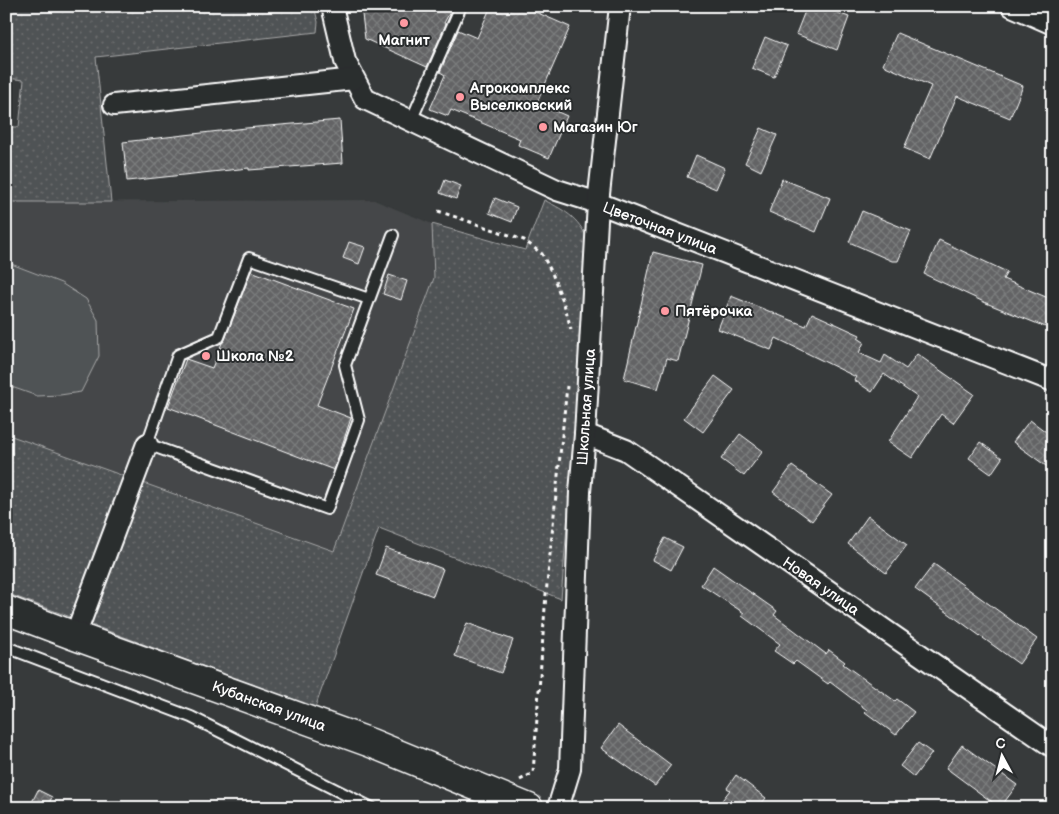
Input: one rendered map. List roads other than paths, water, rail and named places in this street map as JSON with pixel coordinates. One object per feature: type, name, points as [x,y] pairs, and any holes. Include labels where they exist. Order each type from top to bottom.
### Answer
[{"type":"main road","name":"Кубанская улица","points":[[6,610],[371,743],[518,803]]},
{"type":"street","name":"Цветочная улица","points":[[332,6],[345,61],[365,99],[557,190],[598,203],[1053,381]]},
{"type":"street","name":"Школьная улица","points":[[558,808],[570,768],[580,492],[598,203],[620,6]]},
{"type":"street","points":[[1012,6],[1053,24]]},
{"type":"street","points":[[114,104],[354,79]]},
{"type":"street","name":"Новая улица","points":[[585,434],[626,450],[1053,747]]},
{"type":"street","points":[[75,636],[148,444]]},
{"type":"lane","points":[[411,121],[461,6]]},
{"type":"lane","points":[[369,299],[249,258],[219,337],[178,355],[148,444],[327,509],[359,420],[345,365],[393,235]]},
{"type":"lane","points":[[6,647],[191,717],[372,808]]},
{"type":"place","name":"Магнит","points":[[404,23]]},
{"type":"place","name":"Агрокомплекс Выселковский","points":[[460,97]]},
{"type":"place","name":"Магазин Юг","points":[[543,127]]},
{"type":"place","name":"Пятёрочка","points":[[665,311]]},
{"type":"place","name":"Школа №2","points":[[206,356]]}]
